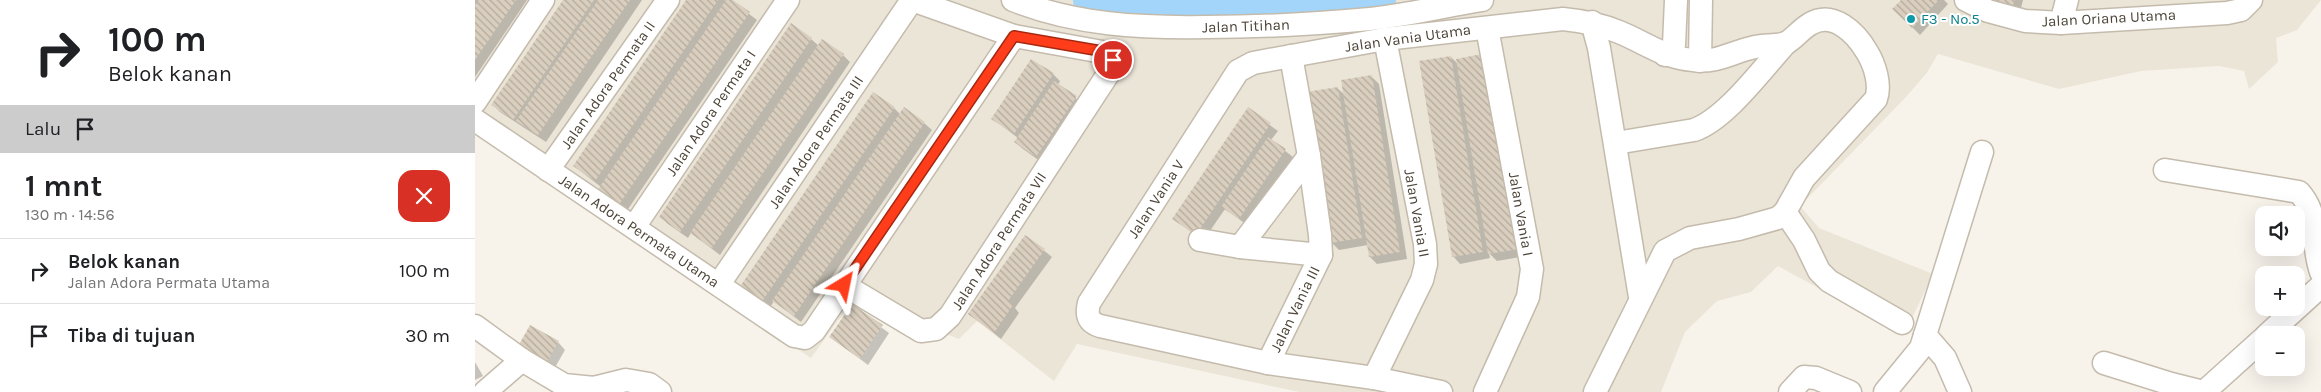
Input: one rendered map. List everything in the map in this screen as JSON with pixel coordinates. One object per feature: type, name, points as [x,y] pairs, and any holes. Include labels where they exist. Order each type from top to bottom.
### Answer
[{"type":"street","points":[[475,102],[543,0]]},
{"type":"street","name":"Jalan Adora Permata II","points":[[548,170],[668,0]]},
{"type":"street","name":"Jalan Adora Permata I","points":[[634,227],[788,0]]},
{"type":"street","points":[[844,285],[1014,36],[912,0]]},
{"type":"street","name":"Jalan Adora Permata III","points":[[719,284],[912,0]]},
{"type":"street","name":"Jalan Titihan","points":[[1013,0],[1067,17],[1105,24],[1144,28],[1257,27],[1371,18],[1482,0]]},
{"type":"street","points":[[1665,55],[1674,45],[1676,0]]},
{"type":"street","points":[[1700,61],[1701,0]]},
{"type":"street","name":"Jalan Oriana Utama","points":[[1967,0],[1988,11],[2025,21],[2061,23],[2170,8],[2227,14],[2241,10],[2251,0]]},
{"type":"street","points":[[2061,23],[2067,0]]},
{"type":"street","points":[[1616,143],[1675,133],[1706,125],[1722,112],[1786,43],[1810,24],[1823,18],[1838,23],[1859,39],[1870,57],[1879,91],[1872,105],[1804,178],[1785,212],[1766,222],[1690,238],[1665,251],[1635,258]]},
{"type":"street","name":"Jalan Vania Utama","points":[[1231,81],[1238,71],[1253,63],[1385,39],[1563,19],[1593,22],[1620,32],[1665,55],[1700,61],[1713,61],[1749,48],[1786,43]]},
{"type":"street","points":[[1593,22],[1616,143],[1641,297]]},
{"type":"street","name":"Jalan Vania I","points":[[1485,392],[1528,297],[1532,269],[1487,28]]},
{"type":"street","name":"Jalan Adora Permata VII","points":[[844,285],[921,331],[937,329],[950,316],[1112,68],[1113,60],[1108,53],[1014,36]]},
{"type":"street","name":"Jalan Vania II","points":[[1375,378],[1423,280],[1426,264],[1425,244],[1385,39]]},
{"type":"street","name":"Jalan Vania III","points":[[1268,363],[1321,255],[1321,235],[1291,56]]},
{"type":"street","name":"Jalan Vania V","points":[[1231,81],[1089,304],[1087,311],[1089,318],[1099,326],[1268,363]]},
{"type":"street","name":"Jalan Adora Permata Utama","points":[[475,120],[794,336],[805,338],[814,331],[844,285]]},
{"type":"street","points":[[1885,392],[1921,348],[1982,152]]},
{"type":"street","points":[[1240,247],[1309,156]]},
{"type":"street","points":[[2165,170],[2299,192],[2310,201],[2316,214],[2317,262],[2321,272]]},
{"type":"street","points":[[1785,212],[1804,240],[1819,271],[1829,281],[1902,322]]},
{"type":"street","name":"Jalan Vania III","points":[[1200,240],[1240,247],[1321,255]]},
{"type":"street","points":[[1595,392],[1665,251]]},
{"type":"street","points":[[2277,326],[2321,286]]},
{"type":"street","points":[[475,326],[522,360],[564,385],[594,388],[626,380],[649,384],[660,392]]},
{"type":"street","points":[[1925,335],[1945,358],[1960,392]]},
{"type":"street","points":[[2104,363],[2163,382],[2204,392],[2255,346]]},
{"type":"street","points":[[485,392],[522,360]]},
{"type":"street","points":[[1268,363],[1375,378],[1441,392]]},
{"type":"street","points":[[1790,392],[1805,377],[1816,378],[1850,392]]},
{"type":"shaded area","points":[[475,0],[2321,0],[2297,30],[2276,38],[2278,62],[2249,89],[2244,71],[2219,66],[2141,71],[2059,89],[1938,54],[1926,74],[1906,97],[1800,206],[1819,228],[1933,274],[1904,335],[1778,266],[1751,292],[1717,301],[1685,332],[1661,392],[1299,392],[1077,344],[1054,381],[977,321],[959,339],[906,318],[859,292],[811,358],[651,251],[475,128]]},
{"type":"building","points":[[479,0],[516,0],[475,60],[475,5]]},
{"type":"building","points":[[563,0],[594,0],[513,120],[491,105]]},
{"type":"building","points":[[598,0],[630,0],[538,135],[516,121]]},
{"type":"building","points":[[686,0],[718,0],[595,181],[573,166]]},
{"type":"building","points":[[726,0],[733,0],[750,12],[618,206],[597,191]]},
{"type":"building","name":"F3 - No.5","points":[[1901,0],[1939,0],[1912,28],[1892,9]]},
{"type":"building","points":[[1989,0],[2015,0],[2013,5]]},
{"type":"building","points":[[791,23],[812,38],[680,232],[659,217]]},
{"type":"building","points":[[822,39],[844,54],[712,248],[690,233]]},
{"type":"building","points":[[1487,53],[1519,249],[1488,254],[1456,59]]},
{"type":"building","points":[[1451,56],[1483,252],[1452,257],[1419,61]]},
{"type":"building","points":[[1031,59],[1054,73],[1014,134],[991,119]]},
{"type":"building","points":[[1372,75],[1400,252],[1369,257],[1341,80]]},
{"type":"building","points":[[1054,81],[1077,96],[1036,157],[1014,142]]},
{"type":"building","points":[[1338,87],[1362,238],[1330,243],[1306,92]]},
{"type":"building","points":[[873,92],[895,107],[761,303],[739,288]]},
{"type":"building","points":[[904,107],[925,122],[794,316],[772,301]]},
{"type":"building","points":[[1248,107],[1271,123],[1196,235],[1172,219]]},
{"type":"building","points":[[1268,137],[1286,149],[1239,219],[1221,207]]},
{"type":"building","points":[[1025,235],[1045,249],[1008,301],[1013,305],[994,333],[968,314]]},
{"type":"building","points":[[852,304],[883,325],[860,359],[829,337]]},
{"type":"building","points":[[530,325],[559,341],[545,365],[517,348]]},
{"type":"waterway","points":[[1091,0],[1103,3],[1363,2],[1378,0]]},
{"type":"place","name":"F3 - No.5","points":[[1911,19]]},
{"type":"route","points":[[844,285],[1014,36],[1101,51],[1108,53],[1113,60]]}]
